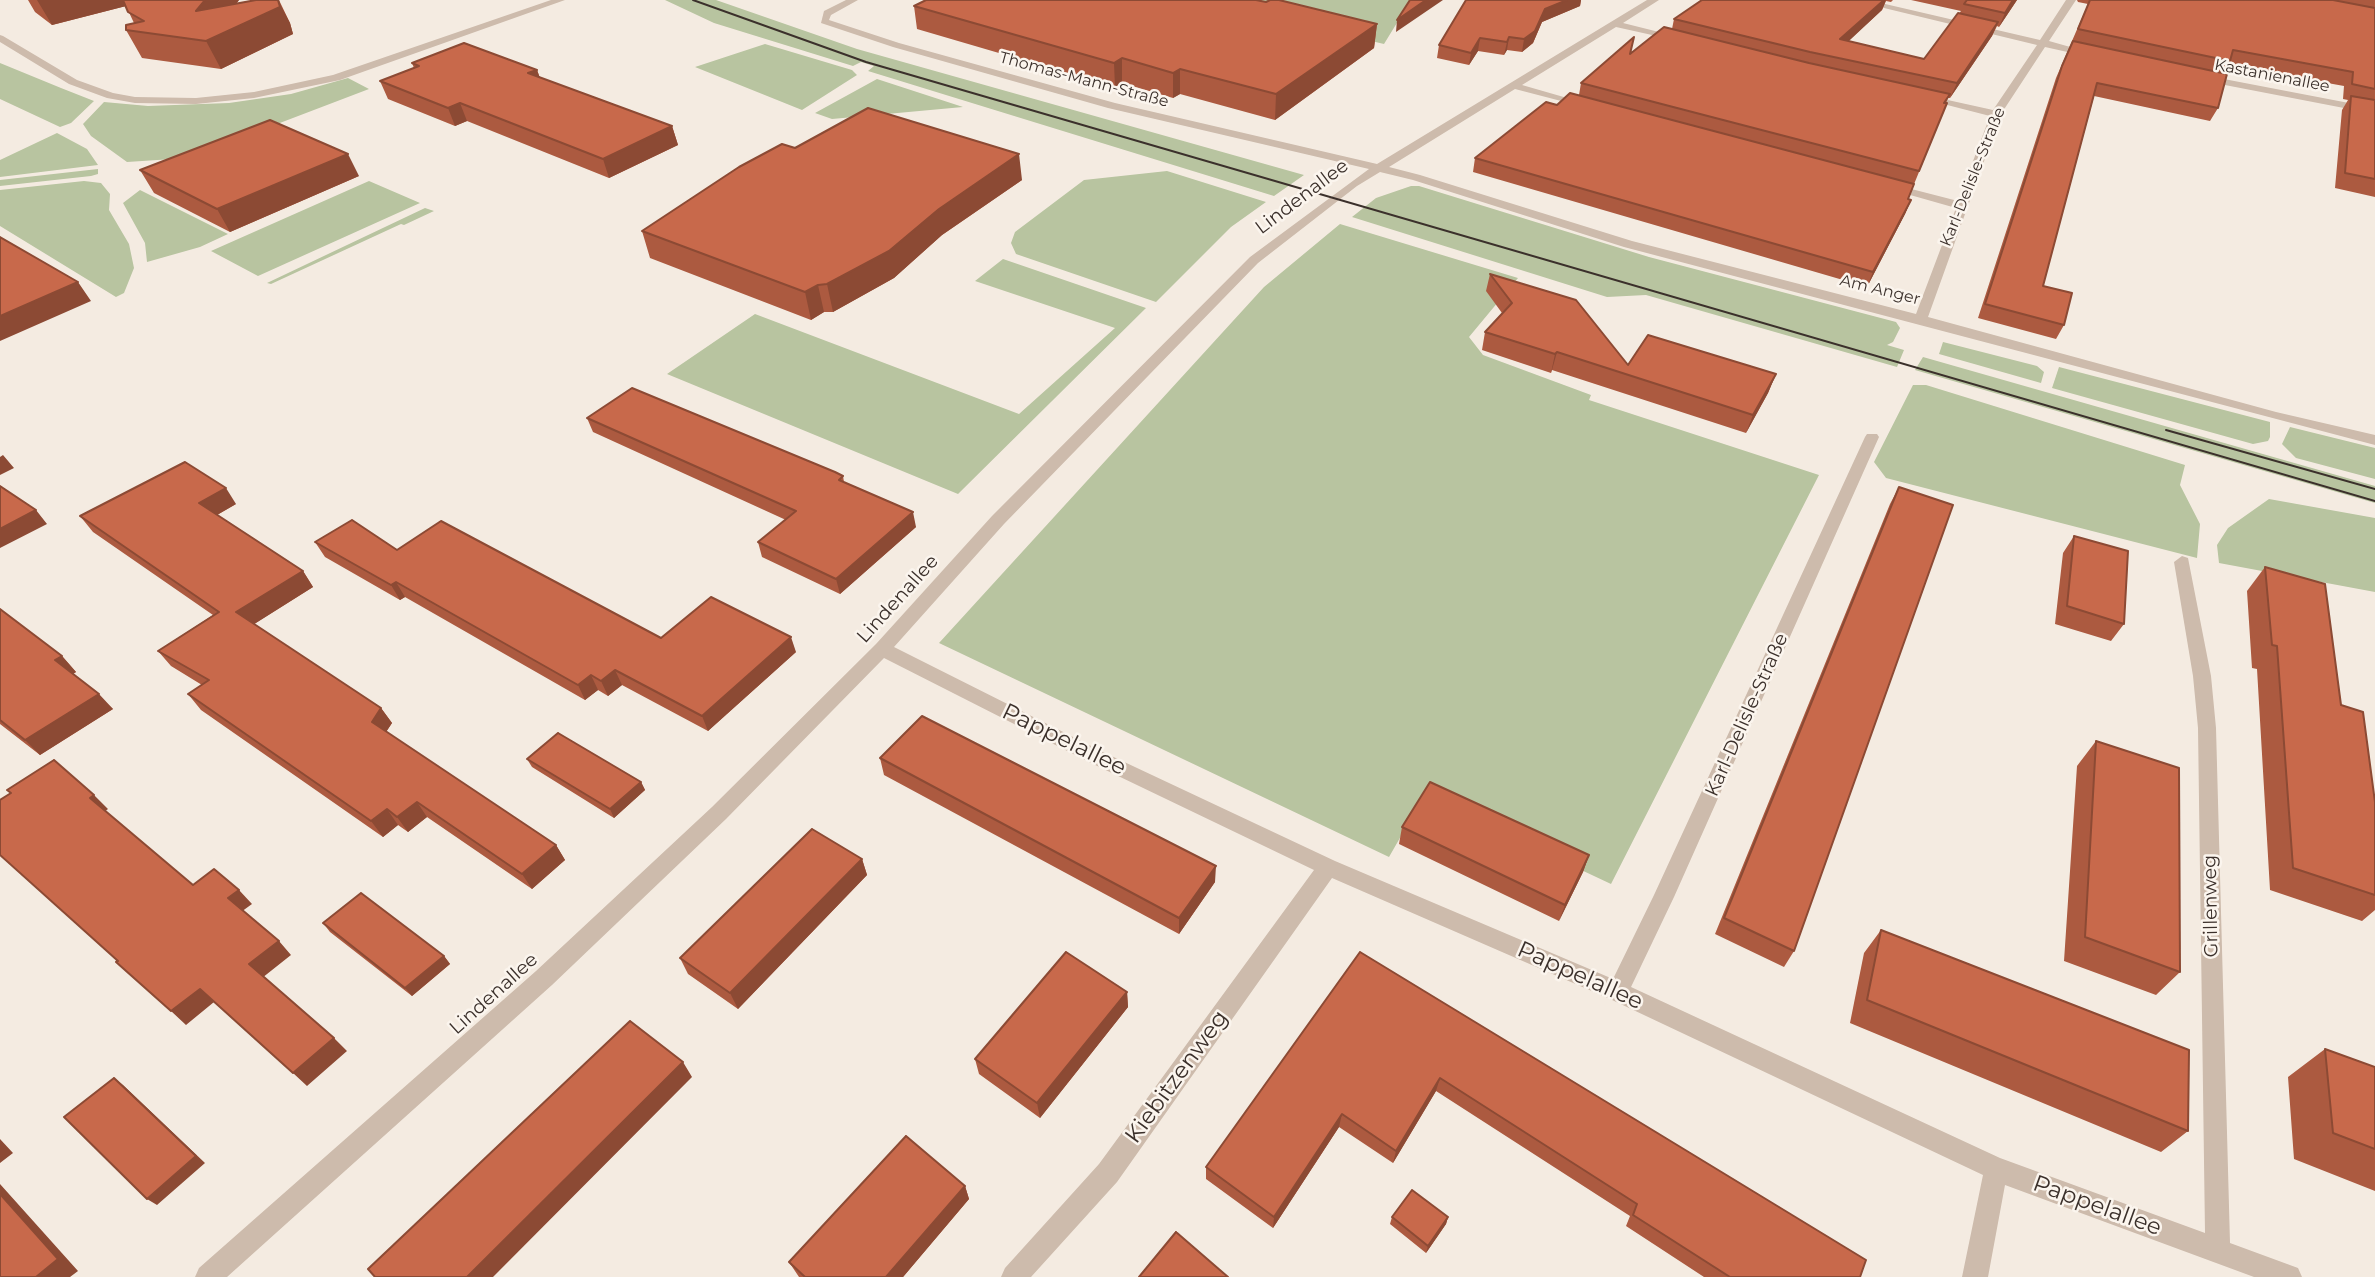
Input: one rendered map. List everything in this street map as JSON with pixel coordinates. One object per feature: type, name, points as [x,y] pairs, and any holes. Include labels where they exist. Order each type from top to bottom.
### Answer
[{"type":"street","points":[[0,38],[73,82],[111,96],[135,100],[196,101],[254,95],[336,78],[559,0]]},
{"type":"street","name":"Thomas-Mann-Straße","points":[[853,0],[827,13],[824,21],[895,45],[1112,106],[1378,168]]},
{"type":"street","name":"Lindenallee","points":[[208,1277],[544,978],[719,813],[881,649],[1007,511],[1244,270],[1333,197],[1511,85],[1654,0]]},
{"type":"street","points":[[1856,0],[2107,58]]},
{"type":"street","points":[[2041,43],[2071,0]]},
{"type":"street","points":[[1615,24],[1683,41]]},
{"type":"street","name":"Karl-Delisle-Straße","points":[[1921,319],[1996,114],[2041,43]]},
{"type":"street","name":"Kastanienallee","points":[[2186,75],[2375,111]]},
{"type":"street","points":[[1511,85],[1590,107]]},
{"type":"street","points":[[1907,94],[1996,114]]},
{"type":"street","name":"Am Anger","points":[[1378,168],[1416,177],[1629,244],[2375,440]]},
{"type":"street","points":[[1870,182],[1963,206]]},
{"type":"street","name":"Karl-Delisle-Straße","points":[[1618,992],[1664,897],[1872,437]]},
{"type":"street","name":"Grillenweg","points":[[2182,562],[2202,676],[2207,728],[2218,1251]]},
{"type":"street","name":"Pappelallee","points":[[881,649],[1096,757],[1328,867],[1618,992],[1996,1169],[2289,1277]]},
{"type":"street","name":"Kiebitzenweg","points":[[1014,1277],[1108,1173],[1328,867]]},
{"type":"street","points":[[1975,1277],[1996,1169]]},
{"type":"green space","points":[[665,0],[716,0],[857,49],[1304,175],[1274,196],[868,71],[874,66],[861,62],[853,66],[714,23]]},
{"type":"green space","points":[[1199,0],[1411,0],[1384,44]]},
{"type":"green space","points":[[765,44],[852,70],[857,75],[802,110],[695,67]]},
{"type":"green space","points":[[0,63],[94,101],[71,123],[60,127],[0,99]]},
{"type":"green space","points":[[348,78],[369,89],[188,158],[127,162],[91,136],[83,124],[104,102],[148,106],[229,103],[291,94]]},
{"type":"green space","points":[[877,79],[963,107],[832,119],[815,113]]},
{"type":"green space","points":[[57,133],[87,149],[98,165],[0,177],[0,160]]},
{"type":"green space","points":[[98,169],[98,174],[91,176],[0,186],[0,180]]},
{"type":"green space","points":[[1167,171],[1266,202],[1231,227],[1156,302],[1016,254],[1011,243],[1015,232],[1084,180]]},
{"type":"green space","points":[[84,181],[101,183],[110,194],[109,210],[129,244],[134,268],[124,293],[116,297],[0,226],[0,190]]},
{"type":"green space","points":[[369,181],[420,203],[258,276],[211,251]]},
{"type":"green space","points":[[1411,186],[1419,186],[1649,257],[1896,322],[1900,328],[1893,342],[1887,345],[1904,350],[1897,367],[1646,295],[1607,297],[1352,217],[1376,198]]},
{"type":"green space","points":[[140,190],[228,234],[200,247],[147,262],[145,243],[123,203]]},
{"type":"green space","points":[[425,208],[434,211],[271,284],[267,283]]},
{"type":"green space","points":[[1340,224],[1518,278],[1469,337],[1483,355],[1591,395],[1589,400],[1819,475],[1611,884],[1424,796],[1389,857],[939,643],[1264,287]]},
{"type":"green space","points":[[1003,259],[1146,308],[958,494],[667,374],[755,314],[1019,414],[1115,328],[975,281]]},
{"type":"green space","points":[[1943,342],[2037,366],[2044,372],[2041,383],[1939,354]]},
{"type":"green space","points":[[1923,357],[2375,486],[2375,503],[1915,370]]},
{"type":"green space","points":[[2059,367],[2270,422],[2270,437],[2268,441],[2253,444],[2052,388]]},
{"type":"green space","points":[[1913,385],[1926,385],[2185,465],[2180,485],[2200,524],[2197,558],[1886,478],[1874,462]]},
{"type":"green space","points":[[2290,427],[2375,448],[2375,479],[2296,458],[2282,444]]},
{"type":"green space","points":[[2269,499],[2375,518],[2375,592],[2219,563],[2217,545],[2228,528]]},
{"type":"building","points":[[123,0],[205,0],[196,11],[256,0],[278,0],[280,7],[206,41],[126,30],[126,25],[144,21],[128,12]]},
{"type":"building","points":[[926,0],[1279,0],[1377,24],[1276,94],[1180,69],[1173,73],[1122,58],[1114,63],[914,6]]},
{"type":"building","points":[[1410,0],[1426,0],[1397,20]]},
{"type":"building","points":[[1466,0],[1567,0],[1545,9],[1535,31],[1524,39],[1509,37],[1507,42],[1480,38],[1471,53],[1439,45]]},
{"type":"building","points":[[1702,0],[1884,0],[1840,39],[1924,59],[1958,13],[1998,22],[1957,83],[1810,52],[1674,19]]},
{"type":"building","points":[[1967,0],[2013,0],[2005,13],[1964,4]]},
{"type":"building","points":[[2090,0],[2333,0],[2375,8],[2375,89],[2352,84],[2353,72],[2233,50],[2230,61],[2078,29]]},
{"type":"building","points":[[1664,27],[1950,94],[1944,103],[1947,103],[1919,171],[1581,83],[1634,37],[1630,54]]},
{"type":"building","points":[[2073,41],[2227,74],[2218,108],[2097,83],[2043,286],[2072,293],[2064,325],[1985,304],[2062,66]]},
{"type":"building","points":[[464,43],[537,70],[528,73],[672,126],[603,159],[460,103],[448,108],[380,81],[419,66],[412,63]]},
{"type":"building","points":[[1570,93],[1914,184],[1908,199],[1911,200],[1873,272],[1475,158],[1546,102],[1557,105]]},
{"type":"building","points":[[2351,96],[2375,100],[2375,179],[2345,173]]},
{"type":"building","points":[[868,108],[1019,154],[939,209],[889,251],[827,284],[818,285],[805,292],[642,231],[739,167],[782,144],[795,148]]},
{"type":"building","points":[[270,120],[348,154],[217,209],[140,170]]},
{"type":"building","points":[[0,237],[78,282],[0,316]]},
{"type":"building","points":[[1490,274],[1576,300],[1628,365],[1648,335],[1776,374],[1753,415],[1557,352],[1555,354],[1485,332],[1512,303]]},
{"type":"building","points":[[632,388],[835,472],[843,476],[839,480],[913,512],[836,579],[758,542],[796,511],[587,418]]},
{"type":"building","points":[[185,462],[226,488],[199,503],[303,571],[236,612],[381,708],[372,722],[556,845],[522,874],[417,802],[397,817],[387,809],[371,821],[188,694],[209,680],[158,651],[219,612],[80,516]]},
{"type":"building","points":[[0,486],[36,510],[0,529]]},
{"type":"building","points":[[1899,487],[1953,505],[1794,951],[1724,918]]},
{"type":"building","points":[[352,520],[397,550],[441,521],[661,638],[711,597],[791,637],[702,716],[615,670],[601,681],[591,675],[578,685],[396,582],[391,585],[315,542]]},
{"type":"building","points":[[2074,536],[2128,551],[2124,624],[2067,606]]},
{"type":"building","points":[[2265,567],[2325,584],[2341,705],[2363,712],[2375,802],[2375,895],[2293,868],[2277,646],[2272,645]]},
{"type":"building","points":[[0,609],[62,656],[55,660],[99,694],[25,740],[0,720]]},
{"type":"building","points":[[922,716],[1216,866],[1179,918],[880,758]]},
{"type":"building","points":[[558,733],[641,782],[610,809],[527,759]]},
{"type":"building","points":[[2096,741],[2179,768],[2180,972],[2085,937]]},
{"type":"building","points":[[54,760],[94,795],[90,798],[193,885],[214,869],[239,890],[228,898],[279,941],[249,964],[334,1038],[293,1073],[200,989],[171,1011],[0,855],[0,800],[11,793],[7,790]]},
{"type":"building","points":[[1430,782],[1589,855],[1565,905],[1402,827]]},
{"type":"building","points":[[812,829],[862,859],[730,993],[680,958]]},
{"type":"building","points":[[361,893],[444,956],[405,988],[323,923]]},
{"type":"building","points":[[1881,930],[2189,1050],[2188,1131],[1867,1000]]},
{"type":"building","points":[[1066,952],[1127,992],[1037,1103],[975,1059]]},
{"type":"building","points":[[1360,952],[1866,1260],[1860,1277],[1730,1277],[1633,1215],[1637,1204],[1440,1078],[1396,1151],[1342,1114],[1274,1217],[1206,1167]]},
{"type":"building","points":[[630,1021],[683,1062],[467,1277],[375,1277],[368,1269]]},
{"type":"building","points":[[2325,1049],[2375,1067],[2375,1149],[2333,1133]]},
{"type":"building","points":[[114,1078],[196,1156],[147,1199],[64,1117]]},
{"type":"building","points":[[906,1136],[965,1186],[886,1277],[805,1277],[789,1262]]},
{"type":"building","points":[[1412,1190],[1448,1217],[1428,1246],[1392,1217]]},
{"type":"building","points":[[0,1194],[58,1259],[36,1277],[0,1277]]},
{"type":"building","points":[[1176,1232],[1228,1277],[1139,1277]]},
{"type":"tram line","points":[[693,0],[866,62],[2375,501]]},
{"type":"tram line","points":[[2166,430],[2375,489]]}]
